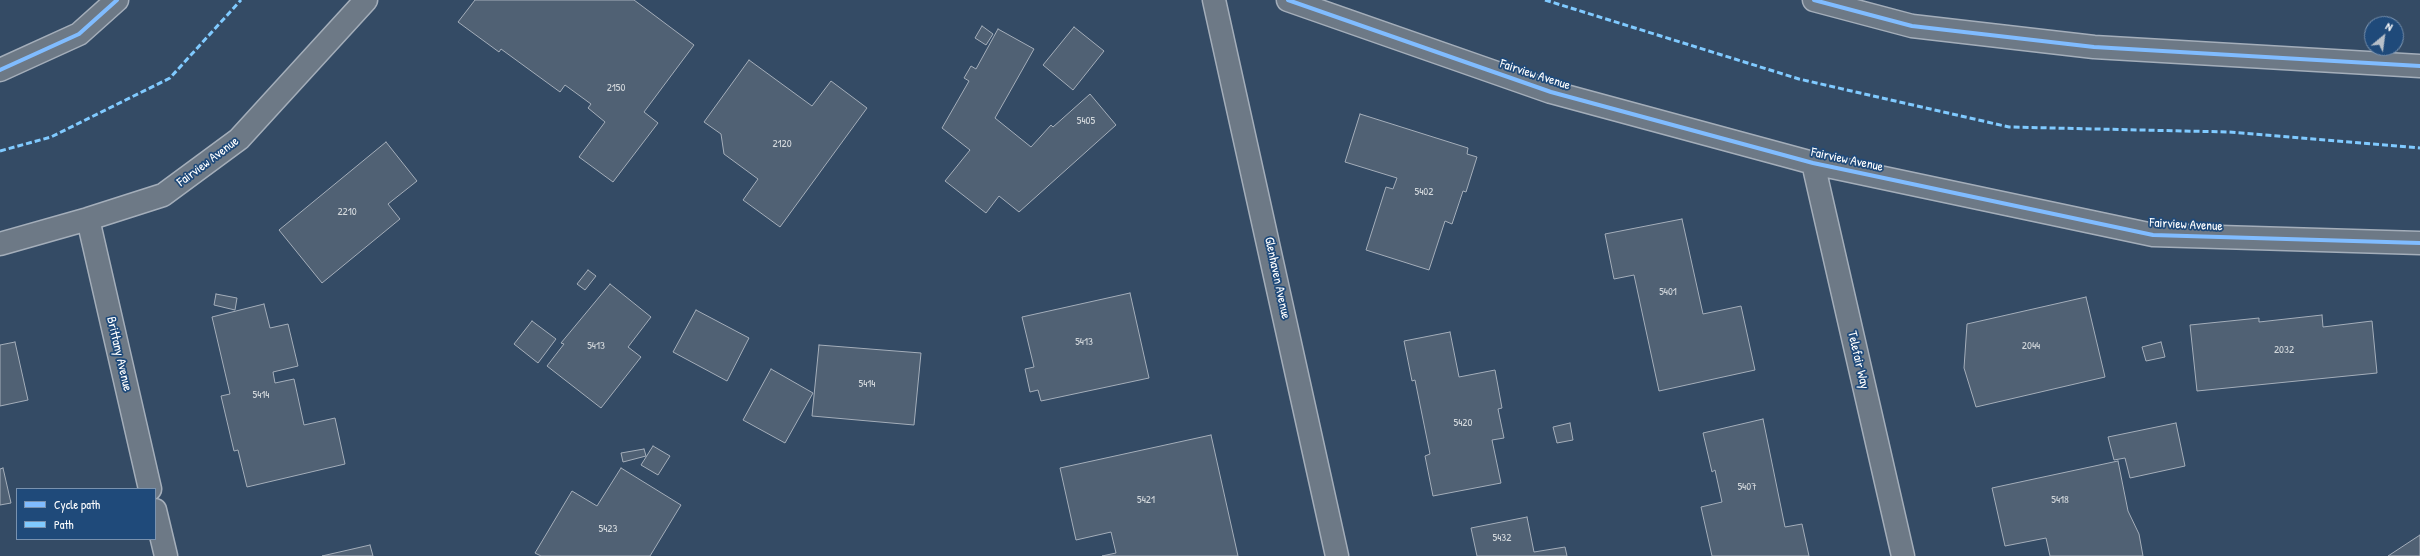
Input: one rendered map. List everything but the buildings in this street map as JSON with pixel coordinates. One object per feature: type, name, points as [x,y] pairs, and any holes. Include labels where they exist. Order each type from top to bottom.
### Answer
[{"type":"street","points":[[0,70],[79,34],[117,0]]},
{"type":"street","name":"Fairview Avenue","points":[[0,244],[88,219],[163,195],[239,139],[366,0]]},
{"type":"street","name":"Glenhaven Avenue","points":[[1214,0],[1337,556]]},
{"type":"street","name":"Fairview Avenue","points":[[1288,0],[1551,92],[1813,163],[2153,235],[2420,243]]},
{"type":"street","points":[[1814,0],[1912,26],[2094,47],[2420,66]]},
{"type":"street","name":"Telefair Way","points":[[1813,163],[1903,556]]},
{"type":"street","name":"Brittany Avenue","points":[[88,219],[150,488]]},
{"type":"street","points":[[156,514],[166,556]]},
{"type":"marked path","points":[[0,151],[51,137],[170,78],[241,0]]},
{"type":"marked path","points":[[1545,0],[1799,79],[2009,127],[2229,132],[2420,148]]},
{"type":"cycle path","points":[[0,70],[79,34],[117,0]]},
{"type":"cycle path","points":[[1288,0],[1551,92],[1813,163],[2153,235],[2420,243]]},
{"type":"cycle path","points":[[1814,0],[1912,26],[2094,47],[2420,66]]}]
